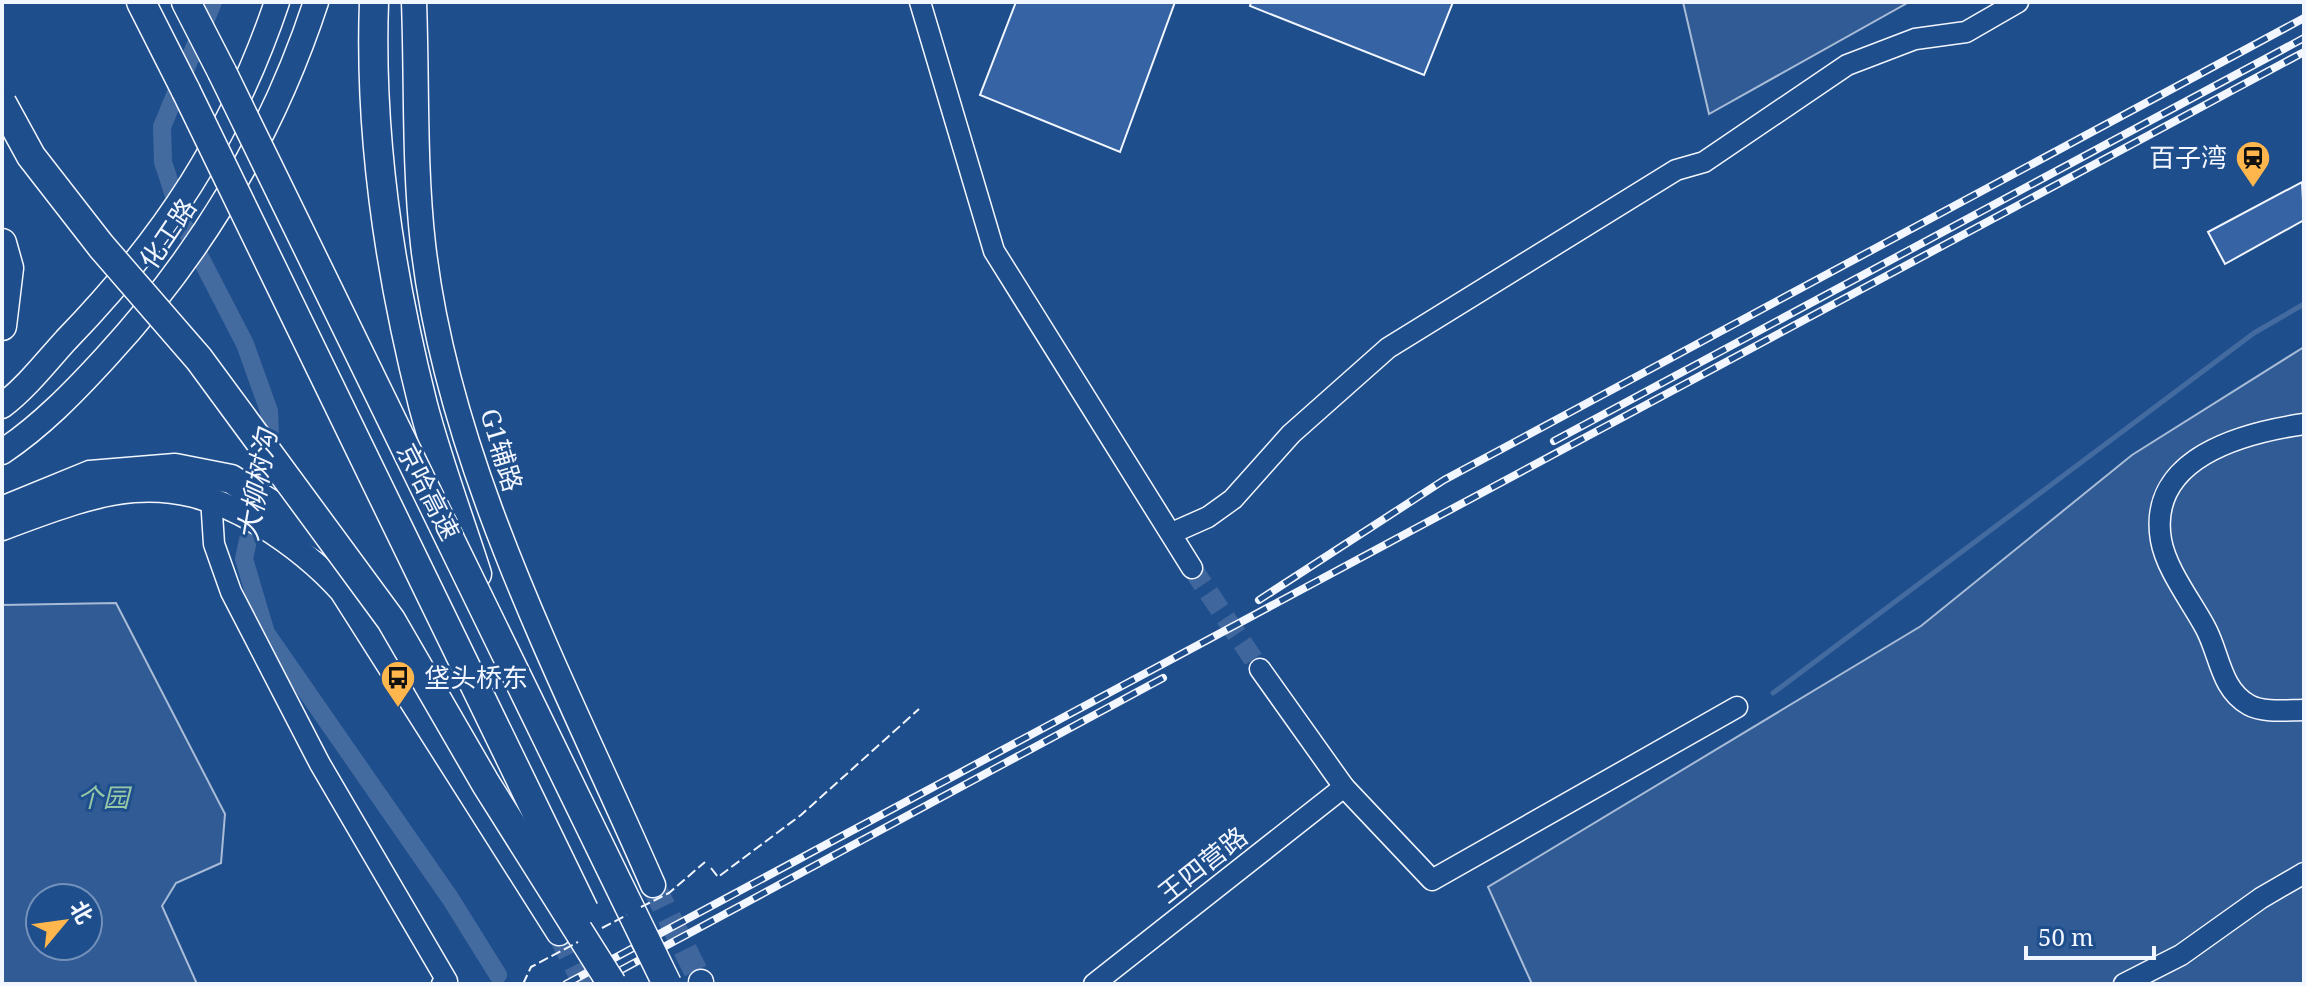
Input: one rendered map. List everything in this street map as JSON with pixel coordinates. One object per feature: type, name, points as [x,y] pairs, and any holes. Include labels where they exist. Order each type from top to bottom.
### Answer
[{"type":"highway","name":"京哈高速","points":[[141,2],[619,984]]},
{"type":"highway","name":"京哈高速","points":[[186,2],[489,613],[667,984]]},
{"type":"highway","points":[[192,2],[222,72]]},
{"type":"highway","points":[[374,2],[374,89],[382,188],[397,293],[424,408],[489,613]]},
{"type":"highway","points":[[2,103],[31,156],[101,246],[199,359],[391,620],[486,784],[612,984]]},
{"type":"highway","points":[[2,243],[9,268],[2,326]]},
{"type":"highway","points":[[2,511],[90,475],[175,468],[231,479],[337,546]]},
{"type":"main road","name":"化工路","points":[[2,406],[108,297],[158,236],[230,122],[258,59],[277,2]]},
{"type":"main road","name":"化工路","points":[[2,452],[55,410],[178,273],[265,133],[299,56],[316,2]]},
{"type":"main road","name":"G1辅路","points":[[414,2],[423,243],[442,347],[484,500],[653,885]]},
{"type":"main road","points":[[2,528],[54,509],[125,490],[173,489],[220,502],[279,535],[320,566],[342,591],[559,933]]},
{"type":"street","points":[[920,2],[994,251],[1192,568]]},
{"type":"street","points":[[1172,533],[1208,517],[1233,499],[1291,434],[1388,348],[1676,170],[1704,162],[1847,65],[1915,39],[1966,32],[2018,2]]},
{"type":"street","points":[[2304,424],[2268,429],[2238,439],[2189,463],[2173,477],[2159,521],[2161,543],[2213,641],[2229,685],[2252,707],[2304,710]]},
{"type":"street","points":[[220,502],[214,544],[231,592],[320,764],[447,981],[442,984]]},
{"type":"street","points":[[1260,669],[1344,787],[1432,880],[1737,707]]},
{"type":"street","name":"王四营路","points":[[1094,984],[1344,787]]},
{"type":"street","points":[[2124,984],[2181,955],[2261,898],[2304,873]]},
{"type":"shaded area","points":[[1683,2],[1909,2],[1709,114]]},
{"type":"shaded area","points":[[2304,347],[2304,984],[1532,984],[1488,887],[1921,626],[2132,455]]},
{"type":"shaded area","name":"个园","points":[[116,603],[225,814],[221,863],[176,883],[162,906],[197,984],[2,984],[2,605]]},
{"type":"building","points":[[1016,2],[1175,2],[1120,152],[980,95]]},
{"type":"building","points":[[1251,2],[1453,2],[1424,75],[1250,6]]},
{"type":"building","points":[[2302,182],[2304,220],[2225,264],[2208,232]]},
{"type":"waterway","name":"大柳树沟","points":[[213,2],[162,127],[163,162],[184,226],[245,344],[269,411],[270,438],[244,559],[266,633],[450,898],[498,975]]},
{"type":"waterway","points":[[1773,693],[2254,333],[2304,304]]},
{"type":"tunnel","points":[[1192,568],[1260,669]]},
{"type":"tunnel","points":[[653,885],[701,982]]},
{"type":"tunnel","points":[[559,933],[585,984]]},
{"type":"railway","points":[[1259,600],[1444,480],[2304,18]]},
{"type":"railway","points":[[1554,441],[2304,38]]},
{"type":"railway","points":[[566,984],[2304,52]]},
{"type":"railway","points":[[595,984],[1163,678]]},
{"type":"fence","points":[[711,868],[718,877],[801,815],[919,709]]},
{"type":"fence","points":[[641,907],[669,893],[705,862]]},
{"type":"fence","points":[[602,928],[627,915]]},
{"type":"fence","points":[[523,984],[531,967],[578,942]]},
{"type":"place","name":"百子湾","points":[[2253,189]]},
{"type":"place","name":"垡头桥东","points":[[398,709]]}]
